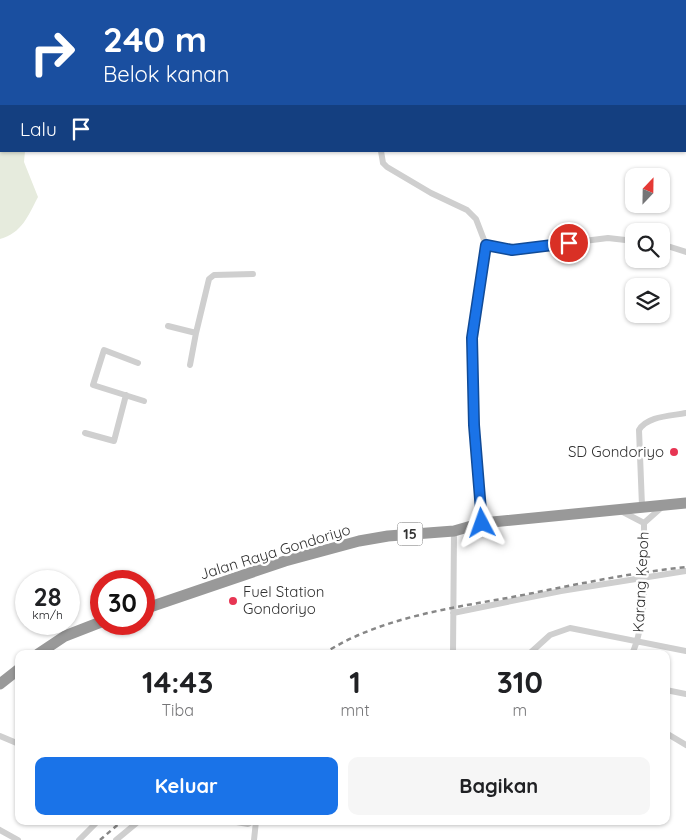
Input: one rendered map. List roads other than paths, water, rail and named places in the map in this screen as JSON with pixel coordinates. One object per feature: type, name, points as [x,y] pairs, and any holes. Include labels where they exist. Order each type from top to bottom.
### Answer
[{"type":"highway","name":"Jalan Raya Gondoriyo","points":[[155,605],[285,561],[359,541],[388,536],[454,531],[482,523],[686,503]]},
{"type":"highway","points":[[47,650],[65,636],[90,626]]},
{"type":"highway","points":[[0,684],[15,672]]},
{"type":"street","points":[[381,152],[383,163],[386,167],[431,193],[467,210],[476,219],[486,245],[472,338],[474,425],[482,523]]},
{"type":"street","points":[[486,245],[512,250],[608,238],[625,240]]},
{"type":"street","points":[[670,247],[686,252]]},
{"type":"street","points":[[190,365],[196,332],[210,280],[214,275],[253,274]]},
{"type":"street","points":[[168,326],[196,332]]},
{"type":"street","points":[[138,363],[104,350],[93,385],[144,401]]},
{"type":"street","points":[[85,432],[114,441],[126,395]]},
{"type":"street","points":[[642,506],[639,430],[650,420],[686,413]]},
{"type":"street","points":[[617,509],[644,523],[665,505]]},
{"type":"street","name":"Karang Kepoh","points":[[638,640],[644,576],[644,523]]},
{"type":"street","points":[[453,650],[454,531]]},
{"type":"street","points":[[453,613],[644,576],[686,571]]},
{"type":"street","name":"Karang Kepoh","points":[[533,650],[550,635],[570,628],[686,651]]},
{"type":"street","points":[[634,650],[638,640]]},
{"type":"street","points":[[670,691],[686,694]]},
{"type":"street","points":[[670,735],[686,745]]},
{"type":"street","points":[[0,736],[15,742]]},
{"type":"street","points":[[79,840],[94,825]]},
{"type":"street","points":[[116,840],[134,825]]},
{"type":"street","points":[[254,825],[254,840]]},
{"type":"street","points":[[0,830],[18,840]]},
{"type":"railway","points":[[330,650],[368,631],[442,610],[602,580],[686,567]]},
{"type":"railway","points":[[100,840],[117,825]]},
{"type":"place","name":"SD Gondoriyo","points":[[674,452]]},
{"type":"place","name":"Fuel Station Gondoriyo","points":[[233,601]]}]
